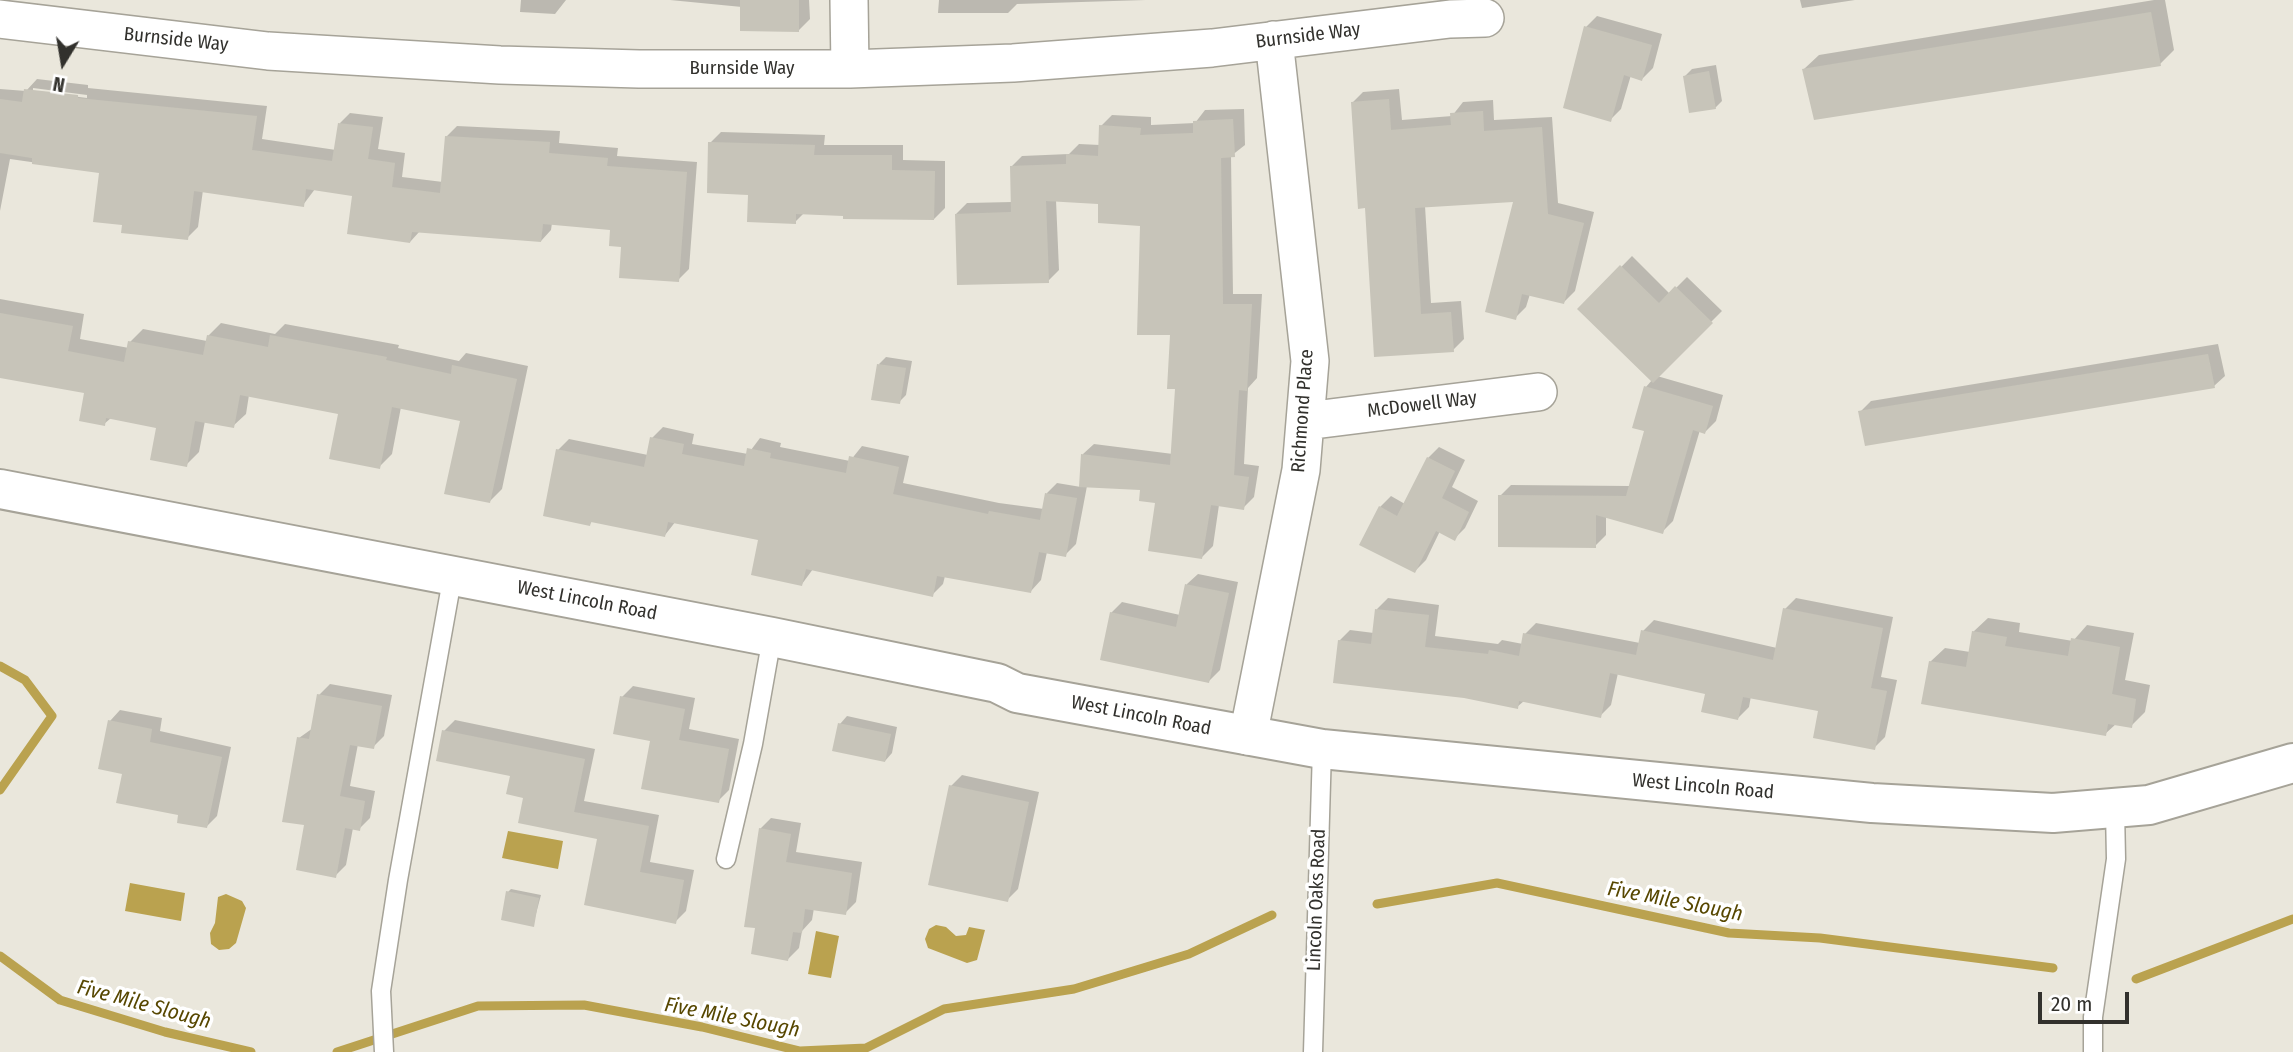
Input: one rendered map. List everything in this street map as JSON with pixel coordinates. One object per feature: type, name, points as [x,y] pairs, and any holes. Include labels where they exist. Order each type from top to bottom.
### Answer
[{"type":"street","points":[[849,0],[850,69]]},
{"type":"street","name":"Burnside Way","points":[[0,19],[338,56],[639,69],[850,69],[1013,63],[1274,40],[1450,19],[1485,18]]},
{"type":"street","name":"Richmond Place","points":[[1248,736],[1301,470],[1310,361],[1274,40]]},
{"type":"street","name":"McDowell Way","points":[[1306,421],[1538,392]]},
{"type":"street","name":"West Lincoln Road","points":[[0,489],[453,574],[997,683],[1017,693],[1322,749],[1898,805],[2053,813],[2115,810],[2149,805],[2293,764]]},
{"type":"lane","points":[[384,1052],[382,991],[400,868],[453,574]]},
{"type":"lane","points":[[726,859],[753,744],[772,637]]},
{"type":"lane","name":"Lincoln Oaks Road","points":[[1313,1052],[1322,749]]},
{"type":"lane","points":[[2093,1052],[2093,1017],[2116,859],[2115,810]]},
{"type":"shaded area","points":[[508,831],[563,841],[558,869],[502,858]]},
{"type":"shaded area","points":[[130,883],[185,893],[181,921],[125,911]]},
{"type":"shaded area","points":[[226,894],[242,901],[246,908],[236,943],[229,949],[219,950],[211,944],[210,933],[215,923],[218,897]]},
{"type":"shaded area","points":[[936,925],[946,927],[956,936],[966,935],[969,927],[985,930],[977,960],[967,963],[928,948],[925,939],[929,929]]},
{"type":"shaded area","points":[[816,931],[839,936],[831,978],[808,974]]},
{"type":"building","points":[[740,0],[799,0],[799,32],[740,31]]},
{"type":"building","points":[[2151,12],[2161,66],[1814,120],[1802,69]]},
{"type":"building","points":[[1584,26],[1652,45],[1642,81],[1624,75],[1611,122],[1563,108]]},
{"type":"building","points":[[1709,71],[1716,109],[1689,113],[1683,76]]},
{"type":"building","points":[[24,89],[78,95],[78,98],[257,116],[252,150],[332,161],[338,123],[373,127],[368,159],[395,163],[392,187],[440,193],[445,136],[550,142],[549,153],[608,158],[607,166],[687,172],[679,282],[619,278],[621,247],[609,246],[610,230],[543,224],[541,242],[412,232],[410,243],[347,234],[352,196],[306,189],[304,207],[194,191],[188,240],[121,233],[122,225],[93,222],[99,173],[32,164],[32,158],[0,153],[0,99],[22,102]]},
{"type":"building","points":[[1389,99],[1391,130],[1451,125],[1450,113],[1483,111],[1484,131],[1542,127],[1548,214],[1584,223],[1564,304],[1522,294],[1516,320],[1485,312],[1513,202],[1415,208],[1421,314],[1451,312],[1454,352],[1374,357],[1365,208],[1358,209],[1351,102]]},
{"type":"building","points":[[1233,119],[1235,157],[1221,158],[1223,304],[1252,304],[1247,391],[1239,390],[1234,475],[1249,477],[1244,510],[1211,505],[1202,559],[1148,551],[1155,503],[1139,501],[1140,490],[1079,487],[1081,454],[1170,465],[1175,389],[1167,389],[1170,335],[1137,335],[1140,226],[1098,223],[1098,204],[1046,201],[1049,283],[957,285],[955,214],[1011,212],[1010,166],[1066,164],[1066,154],[1098,156],[1099,125],[1141,128],[1140,135],[1193,133],[1193,121]]},
{"type":"building","points":[[708,142],[815,145],[814,155],[892,155],[892,170],[935,171],[934,220],[843,219],[843,216],[796,214],[796,224],[747,222],[748,195],[707,193]]},
{"type":"building","points":[[1620,265],[1659,303],[1675,286],[1713,323],[1653,383],[1577,309]]},
{"type":"building","points":[[0,313],[73,326],[68,351],[124,362],[128,341],[203,355],[207,335],[268,347],[270,335],[387,357],[386,360],[451,374],[452,365],[517,379],[490,503],[444,494],[460,421],[392,407],[380,469],[329,459],[338,414],[240,395],[234,428],[195,421],[187,467],[150,460],[156,428],[106,418],[105,426],[79,421],[84,393],[0,378]]},
{"type":"building","points":[[2208,354],[2215,388],[1865,446],[1858,411]]},
{"type":"building","points":[[877,364],[906,368],[900,404],[871,400]]},
{"type":"building","points":[[1644,386],[1713,406],[1705,434],[1693,430],[1663,534],[1596,515],[1596,548],[1498,547],[1498,495],[1626,496],[1644,431],[1632,428]]},
{"type":"building","points":[[650,437],[684,444],[682,454],[744,466],[747,448],[771,453],[770,458],[846,473],[849,456],[899,467],[893,494],[988,514],[989,511],[1040,520],[1045,493],[1077,498],[1066,557],[1039,552],[1031,593],[937,576],[933,597],[806,569],[802,586],[751,575],[758,540],[668,522],[665,537],[591,522],[590,526],[543,516],[556,449],[644,467]]},
{"type":"building","points":[[1427,457],[1455,471],[1442,498],[1469,512],[1455,541],[1436,531],[1415,573],[1359,545],[1379,506],[1397,516]]},
{"type":"building","points":[[1185,584],[1229,593],[1209,683],[1100,660],[1110,612],[1176,627]]},
{"type":"building","points":[[1783,608],[1883,628],[1871,688],[1887,691],[1875,750],[1813,738],[1818,711],[1743,697],[1738,720],[1701,712],[1705,694],[1610,673],[1601,718],[1519,701],[1518,709],[1464,698],[1333,683],[1338,640],[1371,644],[1375,609],[1429,615],[1425,647],[1488,654],[1489,650],[1519,656],[1523,633],[1636,655],[1641,630],[1773,660]]},
{"type":"building","points":[[1972,631],[2007,637],[2005,646],[2068,656],[2071,638],[2120,647],[2112,694],[2136,699],[2132,728],[2108,724],[2106,736],[1921,704],[1929,661],[1966,667]]},
{"type":"building","points":[[317,694],[382,706],[374,749],[350,745],[340,796],[365,801],[360,831],[345,828],[336,878],[296,870],[304,825],[282,822],[297,737],[309,739]]},
{"type":"building","points":[[620,696],[685,709],[679,740],[729,749],[719,803],[641,789],[650,741],[613,734]]},
{"type":"building","points":[[108,720],[152,729],[150,742],[222,757],[207,828],[177,823],[178,815],[116,803],[122,774],[98,769]]},
{"type":"building","points":[[838,723],[891,734],[885,762],[832,751]]},
{"type":"building","points":[[442,730],[585,759],[574,812],[649,826],[640,872],[684,880],[676,924],[584,905],[597,839],[518,823],[523,798],[506,794],[510,776],[436,761]]},
{"type":"building","points":[[949,785],[1029,802],[1008,902],[928,885]]},
{"type":"building","points":[[759,828],[791,834],[786,862],[852,873],[846,915],[805,909],[802,933],[793,932],[788,961],[751,954],[755,928],[744,927]]},
{"type":"building","points":[[506,891],[539,898],[534,927],[501,920]]},
{"type":"waterway","name":"Five Mile Slough","points":[[0,666],[25,680],[52,716],[0,790]]},
{"type":"waterway","name":"Five Mile Slough","points":[[1377,904],[1497,883],[1729,933],[1820,938],[2053,968]]},
{"type":"waterway","name":"Five Mile Slough","points":[[337,1052],[478,1006],[584,1005],[702,1027],[800,1051],[866,1048],[944,1009],[1074,989],[1189,954],[1272,915]]},
{"type":"waterway","name":"Five Mile Slough","points":[[2136,979],[2293,919]]},
{"type":"waterway","name":"Five Mile Slough","points":[[0,956],[60,1000],[165,1032],[251,1052]]}]
